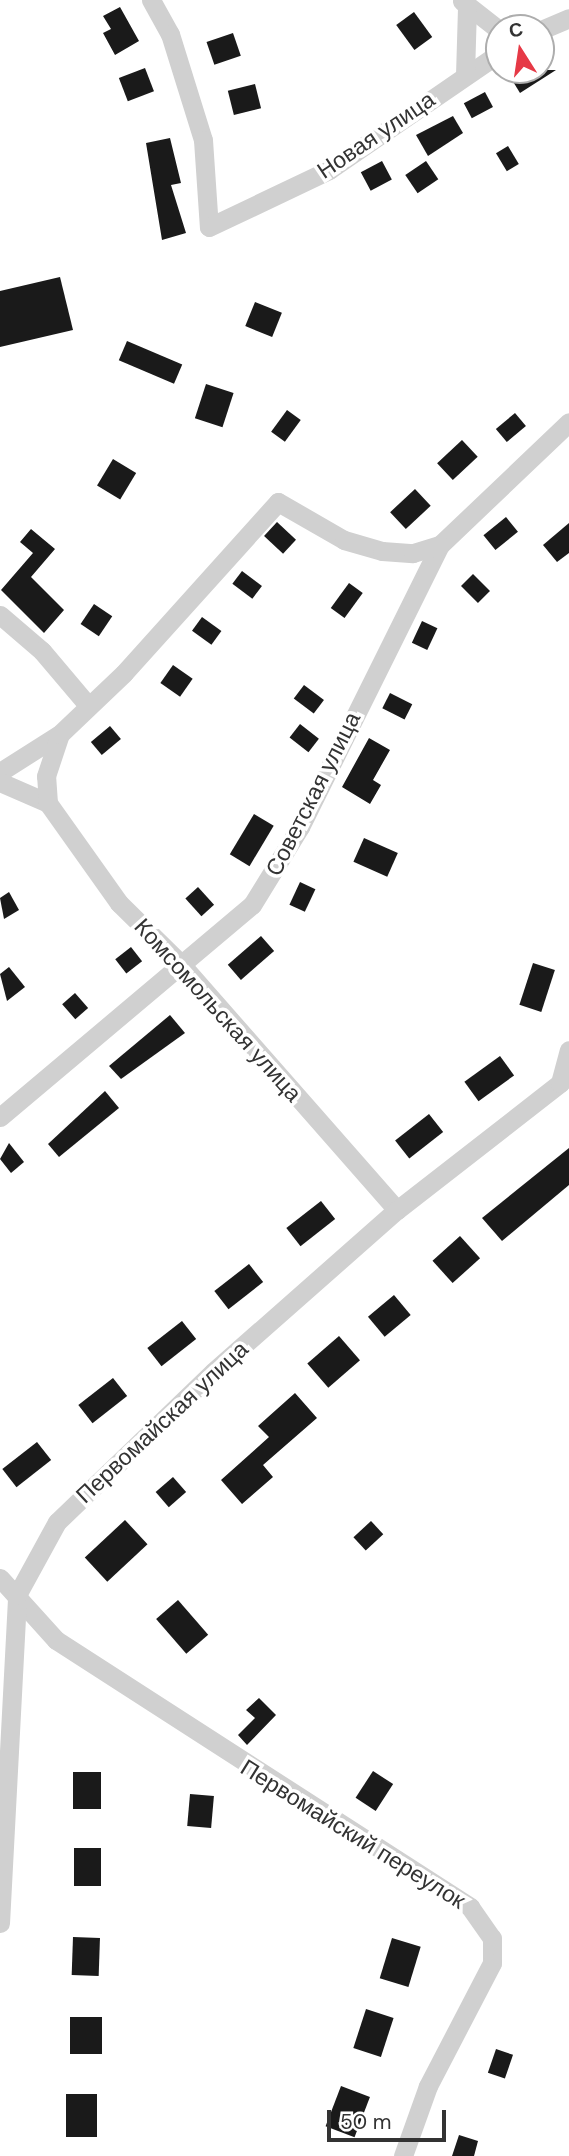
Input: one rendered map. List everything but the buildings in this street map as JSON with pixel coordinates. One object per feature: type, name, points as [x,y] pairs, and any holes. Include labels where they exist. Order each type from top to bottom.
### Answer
[{"type":"street","name":"Новая улица","points":[[151,0],[170,34],[203,139],[209,227],[329,170],[485,62]]},
{"type":"street","points":[[464,4],[485,20]]},
{"type":"street","points":[[464,4],[464,75]]},
{"type":"street","name":"Советская улица","points":[[0,1118],[252,905],[273,875],[440,545],[569,422]]},
{"type":"street","points":[[0,782],[48,803],[48,762],[60,734],[86,703],[124,674],[278,502],[344,540],[369,547],[413,553],[440,545]]},
{"type":"street","points":[[0,615],[42,650],[86,703]]},
{"type":"street","points":[[0,772],[60,734]]},
{"type":"street","name":"Комсомольская улица","points":[[48,803],[119,903],[182,965],[397,1210]]},
{"type":"street","name":"Первомайская улица","points":[[0,1923],[17,1595],[57,1521],[213,1372],[397,1210],[564,1088],[569,1050]]},
{"type":"street","name":"Первомайский переулок","points":[[0,1577],[56,1640],[470,1907],[484,1927],[492,1963],[428,2086],[403,2156]]}]
